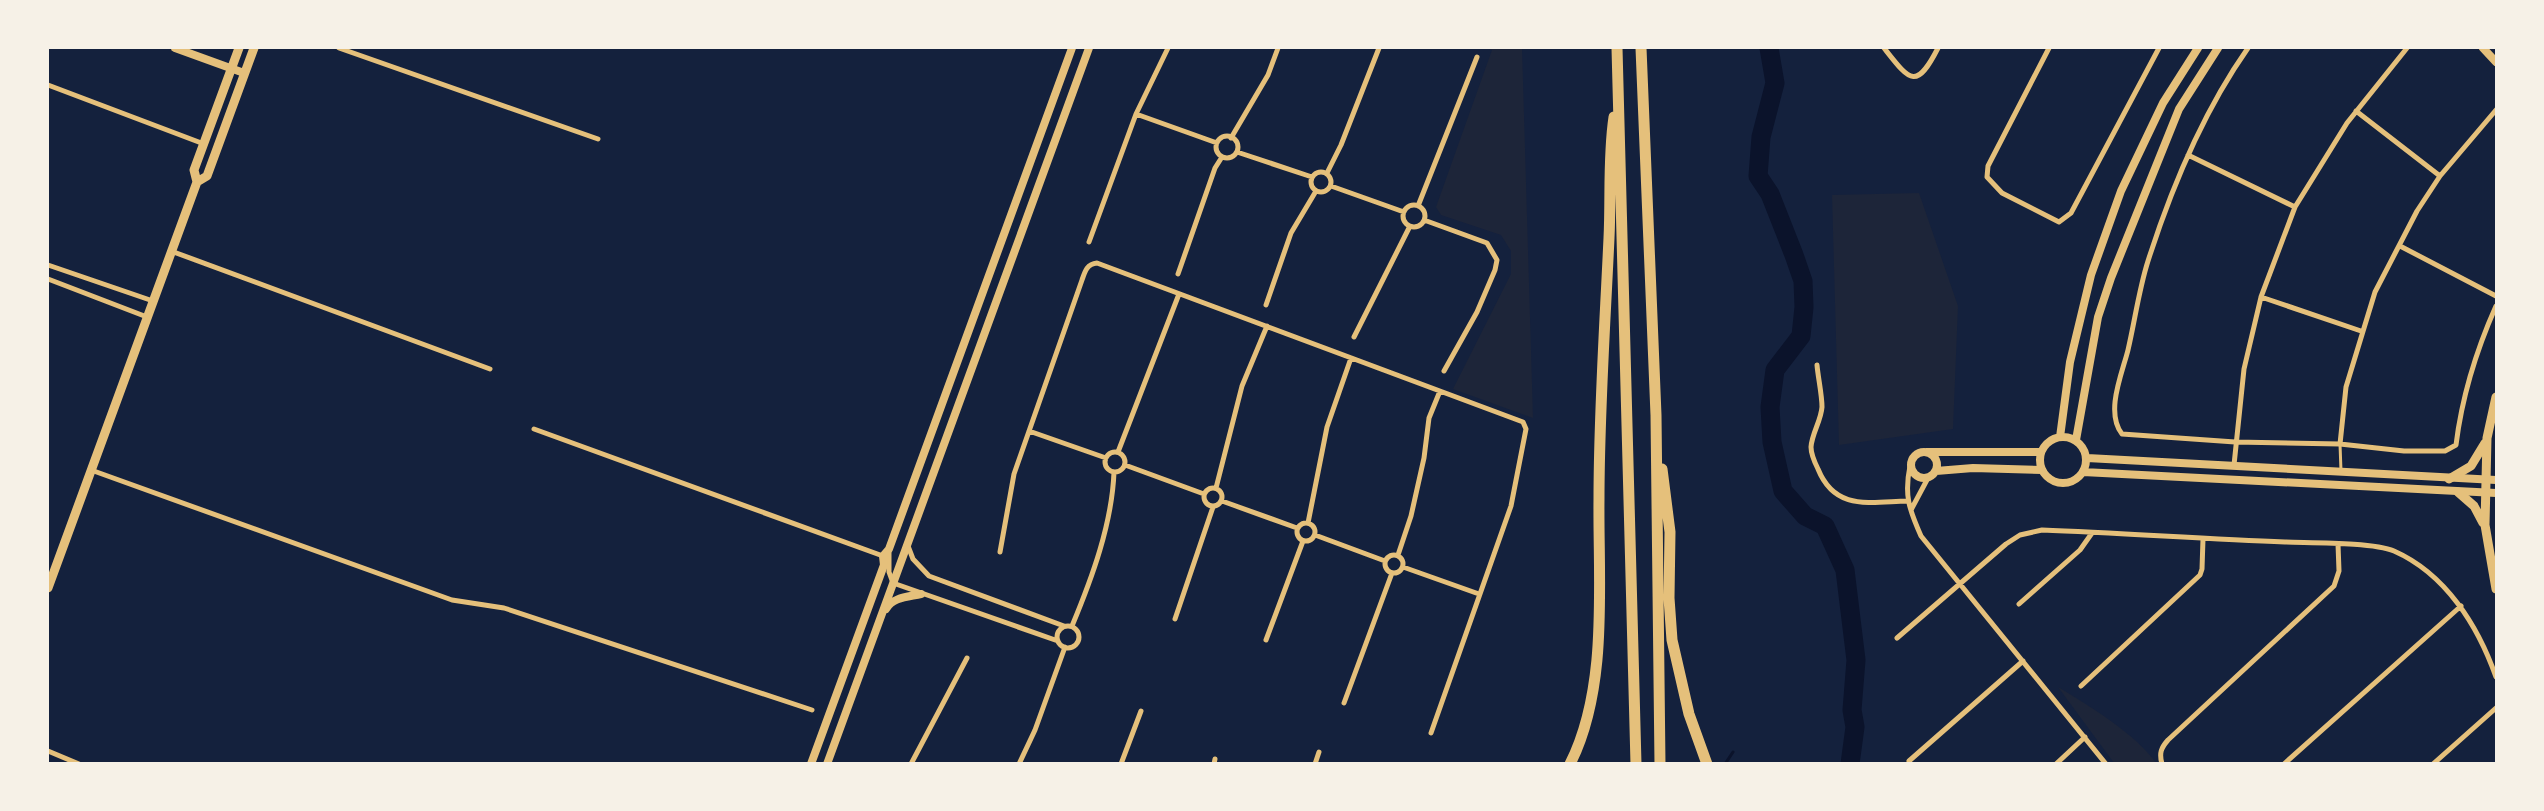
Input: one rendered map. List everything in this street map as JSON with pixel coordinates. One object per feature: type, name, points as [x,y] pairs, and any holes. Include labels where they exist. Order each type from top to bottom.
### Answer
[{"type":"highway","points":[[1617,48],[1636,764]]},
{"type":"highway","points":[[1641,48],[1656,415],[1660,764]]},
{"type":"highway","points":[[1570,764],[1588,718],[1596,663],[1600,425],[1611,204],[1611,138],[1618,91]]},
{"type":"highway","points":[[1656,415],[1670,532],[1669,598],[1672,640],[1689,714],[1707,764]]},
{"type":"main road","points":[[48,588],[50,574],[91,470],[197,182],[194,170],[239,48]]},
{"type":"main road","points":[[197,182],[207,176],[254,48]]},
{"type":"main road","points":[[2496,396],[2487,438],[2485,525],[2496,589]]},
{"type":"main road","points":[[2449,479],[2471,466],[2487,438]]},
{"type":"main road","points":[[2458,492],[2474,506],[2485,525]]},
{"type":"street","points":[[175,48],[244,73]]},
{"type":"street","points":[[339,48],[598,139]]},
{"type":"street","points":[[1065,648],[1058,641],[893,583],[889,572],[889,549],[1072,48]]},
{"type":"street","points":[[827,764],[1089,48]]},
{"type":"street","points":[[1089,242],[1136,114],[1168,48]]},
{"type":"street","points":[[1232,138],[1268,75],[1278,48]]},
{"type":"street","points":[[1327,173],[1341,145],[1379,48]]},
{"type":"street","points":[[1884,48],[1905,74],[1912,77],[1920,76],[1927,69],[1938,48]]},
{"type":"street","points":[[2049,48],[1988,166],[1987,177],[2002,193],[2059,222],[2065,219],[2159,48]]},
{"type":"street","points":[[2060,437],[2070,362],[2094,266],[2121,191],[2163,103],[2198,48]]},
{"type":"street","points":[[2076,440],[2098,317],[2111,278],[2179,109],[2218,48]]},
{"type":"street","points":[[2248,48],[2214,103],[2188,155],[2148,262],[2116,404],[2115,421],[2122,434],[2235,442],[2340,444],[2404,451],[2445,451],[2453,449],[2456,445],[2461,407],[2480,343],[2496,306]]},
{"type":"street","points":[[2234,465],[2244,369],[2261,297],[2295,207],[2356,111],[2407,48]]},
{"type":"street","points":[[2483,48],[2496,62]]},
{"type":"street","points":[[1418,206],[1477,58]]},
{"type":"street","points":[[48,85],[204,144]]},
{"type":"street","points":[[2340,444],[2346,388],[2375,292],[2417,211],[2440,176],[2496,110]]},
{"type":"street","points":[[2356,111],[2440,176]]},
{"type":"street","points":[[1136,114],[1217,143]]},
{"type":"street","points":[[1222,138],[1232,138],[1236,142],[1237,152],[1232,157],[1222,157],[1216,150],[1217,143],[1222,138]]},
{"type":"street","points":[[1237,152],[1312,177]]},
{"type":"street","points":[[2188,155],[2295,207]]},
{"type":"street","points":[[1178,274],[1215,168],[1222,157]]},
{"type":"street","points":[[1318,172],[1327,173],[1332,180],[1331,186],[1325,192],[1316,191],[1312,186],[1312,177],[1318,172]]},
{"type":"street","points":[[1331,186],[1404,212]]},
{"type":"street","points":[[1266,305],[1291,233],[1316,191]]},
{"type":"street","points":[[1409,206],[1418,206],[1423,210],[1424,220],[1420,225],[1410,226],[1403,218],[1404,212],[1409,206]]},
{"type":"street","points":[[1424,220],[1487,243],[1497,260],[1496,270],[1477,312],[1444,371]]},
{"type":"street","points":[[1354,336],[1410,226]]},
{"type":"street","points":[[2400,246],[2496,296]]},
{"type":"street","points":[[171,251],[490,369]]},
{"type":"street","points":[[1000,552],[1014,474],[1082,280],[1089,266],[1097,263],[1526,425],[1511,506],[1431,733]]},
{"type":"street","points":[[48,265],[153,301]]},
{"type":"street","points":[[48,279],[147,317]]},
{"type":"street","points":[[1118,452],[1179,294]]},
{"type":"street","points":[[2261,297],[2362,331]]},
{"type":"street","points":[[1216,488],[1242,386],[1266,326]]},
{"type":"street","points":[[1308,522],[1327,427],[1351,358]]},
{"type":"street","points":[[1818,364],[1822,403],[1821,418],[1813,434],[1811,450],[1825,485],[1837,496],[1855,501],[1907,501]]},
{"type":"street","points":[[1398,555],[1411,516],[1424,458],[1429,418],[1440,391]]},
{"type":"street","points":[[534,429],[883,556]]},
{"type":"street","points":[[1029,431],[1106,458]]},
{"type":"street","points":[[2060,437],[2076,440],[2081,445],[2087,458],[2083,472],[2078,478],[2065,483],[2052,480],[2042,470],[2041,452],[2048,442],[2060,437]]},
{"type":"street","points":[[1118,452],[1123,455],[1125,465],[1121,470],[1114,472],[1107,467],[1106,458],[1109,454],[1118,452]]},
{"type":"street","points":[[2041,452],[1927,452],[1915,455],[1910,466],[1906,492],[1907,501],[1921,536],[2106,764]]},
{"type":"street","points":[[1927,452],[1936,460],[1936,471]]},
{"type":"street","points":[[2087,458],[2234,465],[2449,479],[2496,480]]},
{"type":"street","points":[[1125,465],[1204,494]]},
{"type":"street","points":[[1910,466],[1918,477],[1928,478]]},
{"type":"street","points":[[1910,510],[1928,478],[1936,471],[1973,468],[2042,470]]},
{"type":"street","points":[[91,470],[452,600],[504,608],[812,710]]},
{"type":"street","points":[[1072,626],[1085,594],[1100,546],[1113,491],[1114,472]]},
{"type":"street","points":[[2083,472],[2458,492],[2496,492]]},
{"type":"street","points":[[1213,506],[1205,502],[1204,494],[1208,489],[1216,488],[1222,493],[1222,501]]},
{"type":"street","points":[[1176,619],[1213,506],[1222,501],[1297,528]]},
{"type":"street","points":[[1308,522],[1315,529],[1315,535],[1308,541],[1298,537],[1297,528],[1300,524],[1308,522]]},
{"type":"street","points":[[914,526],[908,543],[909,551],[913,559],[929,576],[1064,626],[1072,626],[1079,633],[1079,640],[1075,646],[1065,648]]},
{"type":"street","points":[[1898,638],[1989,557],[2020,535],[2042,530],[2338,544],[2393,550],[2426,570],[2461,606],[2485,646],[2496,677]]},
{"type":"street","points":[[2019,604],[2080,550],[2092,533]]},
{"type":"street","points":[[1315,535],[1385,561]]},
{"type":"street","points":[[2081,686],[2200,575],[2202,570],[2202,538]]},
{"type":"street","points":[[1266,640],[1303,540]]},
{"type":"street","points":[[2162,764],[2160,755],[2162,747],[2168,740],[2334,586],[2339,571],[2338,544]]},
{"type":"street","points":[[811,764],[884,565],[883,556],[889,549]]},
{"type":"street","points":[[1385,561],[1392,555],[1398,555],[1402,559],[1403,567]]},
{"type":"street","points":[[1385,561],[1387,570],[1392,573],[1397,573],[1403,567]]},
{"type":"street","points":[[1403,567],[1479,594]]},
{"type":"street","points":[[1344,702],[1392,573]]},
{"type":"street","points":[[880,618],[889,603],[897,599],[921,594]]},
{"type":"street","points":[[2284,764],[2461,606]]},
{"type":"street","points":[[1058,641],[1059,631],[1064,626]]},
{"type":"street","points":[[1019,764],[1065,648]]},
{"type":"street","points":[[911,764],[966,658]]},
{"type":"street","points":[[1909,761],[2023,661]]},
{"type":"street","points":[[2433,764],[2496,708]]},
{"type":"street","points":[[1122,764],[1141,711]]},
{"type":"street","points":[[2056,764],[2085,737]]},
{"type":"street","points":[[48,751],[78,764]]},
{"type":"street","points":[[1316,764],[1319,752]]},
{"type":"lane","points":[[2340,444],[2341,472]]},
{"type":"shaded area","points":[[1486,48],[1522,48],[1533,418],[1453,389],[1511,274],[1511,251],[1501,235],[1441,215],[1436,207],[1492,50]]},
{"type":"shaded area","points":[[1919,193],[1958,306],[1953,429],[1839,445],[1832,195]]},
{"type":"shaded area","points":[[2058,687],[2125,731],[2148,752],[2156,763],[2114,763]]},
{"type":"waterway","points":[[1769,48],[1775,83],[1761,137],[1758,176],[1770,194],[1794,255],[1803,281],[1804,307],[1801,336],[1775,370],[1770,407],[1772,442],[1783,491],[1805,516],[1825,526],[1845,570],[1856,660],[1852,710],[1855,727],[1850,764]]},
{"type":"waterway","points":[[1725,764],[1733,752]]}]
